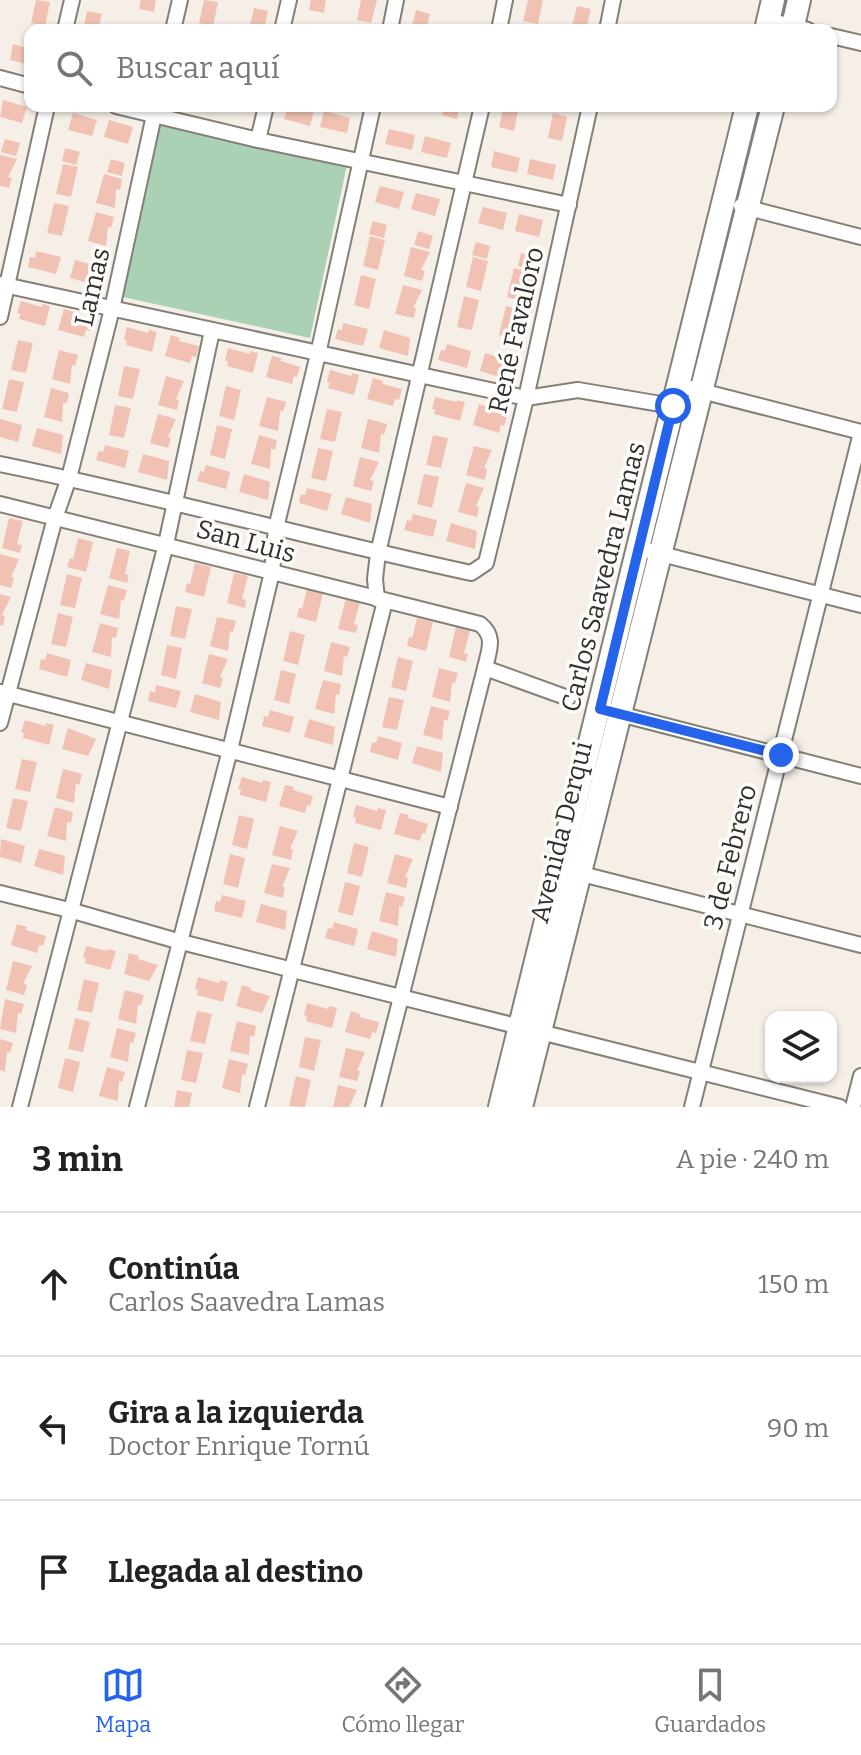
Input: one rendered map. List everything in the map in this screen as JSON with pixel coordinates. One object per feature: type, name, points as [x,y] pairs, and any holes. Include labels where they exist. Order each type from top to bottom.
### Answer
[{"type":"main road","points":[[798,24],[799,0]]},
{"type":"main road","name":"Carlos Saavedra Lamas","points":[[610,712],[638,548],[745,112]]},
{"type":"main road","name":"Avenida Derqui","points":[[521,1107],[530,1028],[610,712],[660,554],[771,112]]},
{"type":"main road","points":[[500,1107],[530,1028]]},
{"type":"street","points":[[66,24],[72,0]]},
{"type":"street","points":[[174,24],[180,0]]},
{"type":"street","points":[[283,24],[289,0]]},
{"type":"street","points":[[391,24],[396,0]]},
{"type":"street","points":[[500,24],[505,0]]},
{"type":"street","points":[[608,24],[613,0]]},
{"type":"street","points":[[837,37],[861,43]]},
{"type":"street","points":[[0,78],[24,84]]},
{"type":"street","points":[[0,317],[4,284],[46,112]]},
{"type":"street","name":"Lamas","points":[[0,723],[4,692],[69,478],[112,309],[155,112]]},
{"type":"street","points":[[162,112],[258,140],[569,205]]},
{"type":"street","points":[[258,140],[265,112]]},
{"type":"street","points":[[137,1107],[230,750],[272,572],[276,528],[372,112]]},
{"type":"street","points":[[257,1107],[340,780],[381,600],[375,579],[378,553],[481,112]]},
{"type":"street","name":"René Favaloro","points":[[378,553],[471,573],[486,563],[589,112]]},
{"type":"street","points":[[723,201],[861,237]]},
{"type":"street","points":[[4,284],[526,398],[578,390],[676,396],[701,391],[861,432]]},
{"type":"street","points":[[20,1107],[166,544],[212,331]]},
{"type":"street","name":"3 de Febrero","points":[[692,1107],[861,432]]},
{"type":"street","points":[[0,464],[175,501],[378,553]]},
{"type":"street","name":"San Luis","points":[[0,504],[480,624],[489,631],[492,640],[485,668]]},
{"type":"street","points":[[638,548],[861,605]]},
{"type":"street","points":[[373,1107],[485,668],[568,698]]},
{"type":"street","points":[[4,692],[450,807]]},
{"type":"street","points":[[610,712],[861,776]]},
{"type":"street","points":[[570,871],[861,945]]},
{"type":"street","points":[[0,893],[181,942],[840,1107]]},
{"type":"street","points":[[853,1107],[861,1076]]},
{"type":"green space","points":[[160,124],[347,165],[310,338],[123,297]]},
{"type":"building","points":[[36,0],[50,2],[45,24],[31,23]]},
{"type":"building","points":[[141,0],[156,0],[154,12],[139,9]]},
{"type":"building","points":[[204,0],[218,2],[214,24],[199,23]]},
{"type":"building","points":[[311,0],[326,0],[324,13],[309,10]]},
{"type":"building","points":[[361,0],[377,0],[371,23],[357,20]]},
{"type":"building","points":[[528,0],[543,0],[538,24],[523,21]]},
{"type":"building","points":[[577,6],[591,9],[587,24],[572,24]]},
{"type":"building","points":[[254,8],[268,11],[265,24],[250,24]]},
{"type":"building","points":[[416,10],[430,14],[428,24],[412,24]]},
{"type":"building","points":[[87,11],[102,14],[100,24],[84,24]]},
{"type":"building","points":[[13,44],[24,47],[24,64],[10,60]]},
{"type":"building","points":[[3,100],[24,106],[22,123],[0,117]]},
{"type":"building","points":[[286,112],[314,112],[310,126],[284,119]]},
{"type":"building","points":[[324,112],[350,118],[347,133],[320,127]]},
{"type":"building","points":[[443,112],[458,112],[457,119],[442,115]]},
{"type":"building","points":[[503,112],[518,112],[514,131],[499,127]]},
{"type":"building","points":[[73,113],[97,120],[92,136],[68,130]]},
{"type":"building","points":[[553,113],[567,117],[562,141],[548,138]]},
{"type":"building","points":[[109,120],[133,127],[128,144],[104,137]]},
{"type":"building","points":[[389,129],[415,135],[412,150],[385,144]]},
{"type":"building","points":[[425,136],[451,143],[447,158],[421,152]]},
{"type":"building","points":[[5,139],[20,143],[16,156],[1,152]]},
{"type":"building","points":[[65,148],[80,152],[76,165],[62,161]]},
{"type":"building","points":[[494,151],[520,158],[517,173],[491,167]]},
{"type":"building","points":[[0,155],[17,159],[8,177],[12,178],[9,188],[0,186]]},
{"type":"building","points":[[111,159],[125,163],[122,176],[107,172]]},
{"type":"building","points":[[530,159],[556,165],[553,180],[527,174]]},
{"type":"building","points":[[63,164],[78,167],[71,197],[56,194]]},
{"type":"building","points":[[104,174],[122,179],[120,190],[116,189],[115,208],[96,203]]},
{"type":"building","points":[[380,186],[404,192],[399,209],[375,202]]},
{"type":"building","points":[[416,193],[440,199],[435,216],[411,209]]},
{"type":"building","points":[[54,203],[69,206],[62,236],[47,233]]},
{"type":"building","points":[[483,207],[507,213],[503,230],[478,223]]},
{"type":"building","points":[[96,212],[114,217],[111,228],[108,227],[106,246],[88,241]]},
{"type":"building","points":[[519,214],[543,220],[539,237],[515,231]]},
{"type":"building","points":[[373,221],[387,225],[384,238],[369,234]]},
{"type":"building","points":[[418,231],[433,236],[429,249],[414,245]]},
{"type":"building","points":[[370,236],[385,240],[378,270],[363,266]]},
{"type":"building","points":[[476,242],[490,246],[487,259],[472,255]]},
{"type":"building","points":[[411,247],[430,252],[421,270],[425,271],[422,281],[404,276]]},
{"type":"building","points":[[36,251],[61,257],[56,274],[28,267],[30,257],[35,258]]},
{"type":"building","points":[[521,253],[536,257],[532,270],[518,266]]},
{"type":"building","points":[[473,257],[488,261],[481,291],[466,287]]},
{"type":"building","points":[[75,260],[101,267],[99,286],[70,278]]},
{"type":"building","points":[[514,268],[533,273],[530,283],[527,282],[525,302],[507,297]]},
{"type":"building","points":[[361,275],[376,279],[369,309],[354,305]]},
{"type":"building","points":[[403,285],[422,290],[413,308],[416,308],[414,318],[395,314]]},
{"type":"building","points":[[464,296],[479,300],[472,330],[457,327]]},
{"type":"building","points":[[21,301],[50,306],[45,326],[19,319],[21,314],[17,313]]},
{"type":"building","points":[[506,306],[525,311],[522,321],[519,320],[517,340],[499,335]]},
{"type":"building","points":[[64,309],[92,320],[90,331],[86,330],[84,337],[58,330]]},
{"type":"building","points":[[343,323],[368,329],[363,346],[335,339]]},
{"type":"building","points":[[127,327],[148,333],[149,330],[157,332],[152,352],[126,345]]},
{"type":"building","points":[[384,330],[410,338],[408,356],[379,348]]},
{"type":"building","points":[[171,335],[180,338],[179,341],[199,346],[196,357],[192,356],[190,363],[165,356]]},
{"type":"building","points":[[18,340],[33,343],[26,373],[11,370]]},
{"type":"building","points":[[447,344],[471,351],[467,368],[438,360]]},
{"type":"building","points":[[228,348],[258,353],[253,373],[227,366]]},
{"type":"building","points":[[59,350],[78,355],[75,366],[72,365],[70,384],[52,379]]},
{"type":"building","points":[[485,353],[511,361],[509,380],[480,371]]},
{"type":"building","points":[[272,356],[300,367],[292,384],[266,377]]},
{"type":"building","points":[[124,366],[140,369],[133,399],[118,396]]},
{"type":"building","points":[[330,370],[359,375],[354,395],[328,388]]},
{"type":"building","points":[[166,376],[184,381],[176,399],[179,400],[177,410],[158,405]]},
{"type":"building","points":[[373,378],[383,381],[382,384],[402,389],[399,400],[395,399],[393,406],[367,399]]},
{"type":"building","points":[[9,379],[24,382],[17,412],[2,409]]},
{"type":"building","points":[[226,386],[241,390],[234,420],[219,416]]},
{"type":"building","points":[[51,388],[69,393],[67,403],[63,403],[62,422],[44,417]]},
{"type":"building","points":[[267,397],[286,402],[283,412],[280,411],[278,431],[259,426]]},
{"type":"building","points":[[435,397],[465,402],[460,421],[434,414]]},
{"type":"building","points":[[479,404],[507,416],[499,433],[473,425]]},
{"type":"building","points":[[115,405],[131,408],[124,438],[109,435]]},
{"type":"building","points":[[327,409],[342,412],[335,442],[320,439]]},
{"type":"building","points":[[158,414],[176,419],[168,437],[171,438],[168,448],[150,443]]},
{"type":"building","points":[[0,419],[22,425],[18,442],[0,437]]},
{"type":"building","points":[[368,419],[387,424],[384,435],[381,434],[379,453],[361,448]]},
{"type":"building","points":[[217,425],[232,429],[225,459],[210,455]]},
{"type":"building","points":[[37,428],[63,435],[61,454],[32,446]]},
{"type":"building","points":[[259,435],[277,440],[275,450],[271,449],[270,469],[251,464]]},
{"type":"building","points":[[433,435],[448,438],[441,468],[426,465]]},
{"type":"building","points":[[105,445],[129,451],[125,468],[96,460]]},
{"type":"building","points":[[474,446],[492,450],[484,468],[487,469],[485,480],[466,475]]},
{"type":"building","points":[[318,448],[333,451],[326,481],[311,478]]},
{"type":"building","points":[[143,454],[169,461],[167,480],[138,472]]},
{"type":"building","points":[[360,457],[379,462],[370,480],[374,481],[371,491],[353,486]]},
{"type":"building","points":[[206,465],[230,472],[226,489],[197,481]]},
{"type":"building","points":[[244,474],[270,482],[268,500],[239,492]]},
{"type":"building","points":[[424,474],[439,477],[432,508],[417,504]]},
{"type":"building","points":[[466,483],[484,488],[476,506],[479,507],[477,517],[458,512]]},
{"type":"building","points":[[307,488],[332,494],[327,511],[299,503],[301,494],[305,495]]},
{"type":"building","points":[[346,497],[372,504],[370,523],[341,514]]},
{"type":"building","points":[[413,514],[437,520],[433,537],[404,530]]},
{"type":"building","points":[[9,518],[23,521],[17,544],[22,545],[20,553],[2,548]]},
{"type":"building","points":[[451,523],[477,531],[475,549],[446,541]]},
{"type":"building","points":[[78,538],[93,542],[86,572],[67,567],[70,558],[73,559]]},
{"type":"building","points":[[117,548],[130,551],[125,574],[129,575],[127,583],[109,578]]},
{"type":"building","points":[[0,554],[19,559],[11,577],[14,578],[11,588],[0,585]]},
{"type":"building","points":[[195,563],[211,567],[204,597],[185,592]]},
{"type":"building","points":[[234,573],[248,576],[242,599],[246,600],[245,608],[227,603]]},
{"type":"building","points":[[67,574],[82,578],[75,608],[60,605]]},
{"type":"building","points":[[108,585],[127,590],[124,600],[121,600],[119,619],[100,614]]},
{"type":"building","points":[[307,589],[323,593],[316,622],[297,617]]},
{"type":"building","points":[[0,594],[11,597],[2,615],[5,616],[3,626],[0,625]]},
{"type":"building","points":[[346,598],[360,602],[354,624],[358,625],[356,633],[338,629]]},
{"type":"building","points":[[176,606],[192,609],[185,639],[170,636]]},
{"type":"building","points":[[58,613],[73,617],[66,647],[51,644]]},
{"type":"building","points":[[217,617],[236,621],[233,632],[230,631],[228,651],[210,646]]},
{"type":"building","points":[[417,618],[433,622],[426,651],[407,646]]},
{"type":"building","points":[[100,623],[118,628],[116,638],[112,637],[111,657],[92,652]]},
{"type":"building","points":[[456,627],[470,631],[464,653],[468,654],[466,662],[449,657]]},
{"type":"building","points":[[290,631],[305,635],[298,665],[283,661]]},
{"type":"building","points":[[331,642],[350,647],[347,657],[344,656],[342,676],[324,671]]},
{"type":"building","points":[[167,645],[182,648],[176,679],[161,675]]},
{"type":"building","points":[[47,653],[71,660],[67,677],[39,669],[41,659],[45,660]]},
{"type":"building","points":[[209,654],[228,659],[220,677],[223,678],[220,688],[202,683]]},
{"type":"building","points":[[398,657],[413,661],[406,691],[391,687]]},
{"type":"building","points":[[86,663],[112,670],[109,689],[81,680]]},
{"type":"building","points":[[439,668],[458,673],[455,683],[452,683],[450,702],[432,697]]},
{"type":"building","points":[[281,670],[296,674],[289,704],[274,700]]},
{"type":"building","points":[[323,680],[341,684],[339,695],[336,694],[334,714],[315,709]]},
{"type":"building","points":[[156,685],[181,691],[176,708],[148,701],[150,691],[155,692]]},
{"type":"building","points":[[195,694],[221,702],[219,720],[190,712]]},
{"type":"building","points":[[389,697],[404,700],[397,730],[382,727]]},
{"type":"building","points":[[431,706],[450,711],[447,721],[444,720],[442,740],[423,735]]},
{"type":"building","points":[[270,710],[294,717],[290,733],[262,726],[264,716],[268,717]]},
{"type":"building","points":[[309,719],[335,727],[333,745],[304,737]]},
{"type":"building","points":[[25,720],[54,725],[49,745],[23,738],[24,733],[21,732]]},
{"type":"building","points":[[68,728],[96,739],[88,756],[62,749]]},
{"type":"building","points":[[378,736],[402,743],[398,760],[370,752],[372,742],[376,743]]},
{"type":"building","points":[[417,746],[443,753],[441,772],[412,763]]},
{"type":"building","points":[[22,759],[37,762],[30,792],[15,789]]},
{"type":"building","points":[[63,769],[82,774],[79,785],[76,784],[74,803],[56,798]]},
{"type":"building","points":[[242,777],[262,783],[263,780],[271,782],[266,802],[240,795],[241,790],[238,789]]},
{"type":"building","points":[[285,785],[313,796],[305,813],[279,806]]},
{"type":"building","points":[[13,798],[28,801],[21,831],[6,828]]},
{"type":"building","points":[[356,805],[377,811],[378,808],[386,810],[381,830],[355,823]]},
{"type":"building","points":[[55,807],[73,812],[71,823],[67,822],[66,841],[47,836]]},
{"type":"building","points":[[400,813],[428,824],[420,841],[394,834]]},
{"type":"building","points":[[239,815],[254,819],[247,849],[232,845]]},
{"type":"building","points":[[280,826],[298,831],[290,849],[293,849],[291,860],[272,855]]},
{"type":"building","points":[[1,839],[25,846],[21,863],[0,857]]},
{"type":"building","points":[[354,843],[369,847],[362,877],[347,873]]},
{"type":"building","points":[[39,849],[65,856],[63,875],[34,866]]},
{"type":"building","points":[[230,854],[245,858],[238,888],[223,884]]},
{"type":"building","points":[[395,854],[413,859],[405,877],[408,877],[406,888],[387,883]]},
{"type":"building","points":[[272,864],[290,868],[282,887],[285,887],[283,898],[264,893]]},
{"type":"building","points":[[345,882],[360,886],[353,916],[338,912]]},
{"type":"building","points":[[386,892],[405,897],[402,907],[399,906],[398,926],[379,921]]},
{"type":"building","points":[[222,895],[246,901],[242,918],[214,911],[216,901],[220,902]]},
{"type":"building","points":[[261,904],[287,911],[285,930],[256,922]]},
{"type":"building","points":[[334,922],[358,929],[354,946],[325,938]]},
{"type":"building","points":[[17,924],[46,936],[37,953],[11,945]]},
{"type":"building","points":[[372,931],[398,939],[396,957],[367,949]]},
{"type":"building","points":[[86,946],[116,951],[110,970],[85,963]]},
{"type":"building","points":[[129,953],[158,965],[149,981],[124,974]]},
{"type":"building","points":[[13,961],[32,966],[23,984],[27,985],[24,995],[6,990]]},
{"type":"building","points":[[198,977],[219,983],[220,980],[228,982],[223,1002],[197,995]]},
{"type":"building","points":[[84,979],[99,983],[92,1013],[77,1010]]},
{"type":"building","points":[[242,985],[270,996],[262,1013],[236,1006]]},
{"type":"building","points":[[125,990],[144,995],[141,1005],[138,1005],[136,1024],[118,1019]]},
{"type":"building","points":[[5,999],[24,1004],[21,1014],[18,1013],[16,1033],[0,1029]]},
{"type":"building","points":[[307,1003],[328,1009],[329,1006],[337,1008],[332,1028],[306,1021]]},
{"type":"building","points":[[197,1011],[212,1014],[205,1044],[190,1041]]},
{"type":"building","points":[[351,1011],[360,1014],[359,1017],[379,1022],[376,1033],[372,1032],[370,1039],[345,1032]]},
{"type":"building","points":[[75,1018],[90,1022],[83,1052],[68,1049]]},
{"type":"building","points":[[237,1021],[256,1026],[254,1037],[250,1036],[249,1055],[230,1051]]},
{"type":"building","points":[[117,1028],[136,1033],[133,1043],[130,1042],[128,1062],[110,1057]]},
{"type":"building","points":[[305,1037],[321,1040],[314,1071],[299,1067]]},
{"type":"building","points":[[0,1039],[13,1043],[10,1053],[7,1052],[5,1072],[0,1070]]},
{"type":"building","points":[[346,1048],[365,1052],[357,1071],[360,1071],[357,1081],[339,1077]]},
{"type":"building","points":[[187,1050],[203,1053],[196,1083],[181,1080]]},
{"type":"building","points":[[65,1058],[80,1062],[73,1092],[58,1088]]},
{"type":"building","points":[[229,1059],[248,1064],[245,1075],[242,1074],[240,1093],[222,1088]]},
{"type":"building","points":[[107,1067],[125,1072],[122,1082],[119,1081],[118,1101],[99,1096]]},
{"type":"building","points":[[296,1076],[311,1080],[305,1107],[289,1106]]},
{"type":"building","points":[[338,1085],[357,1090],[349,1107],[333,1107]]},
{"type":"building","points":[[177,1090],[192,1093],[189,1107],[174,1107]]},
{"type":"route","points":[[673,406],[600,709],[781,755]]}]
